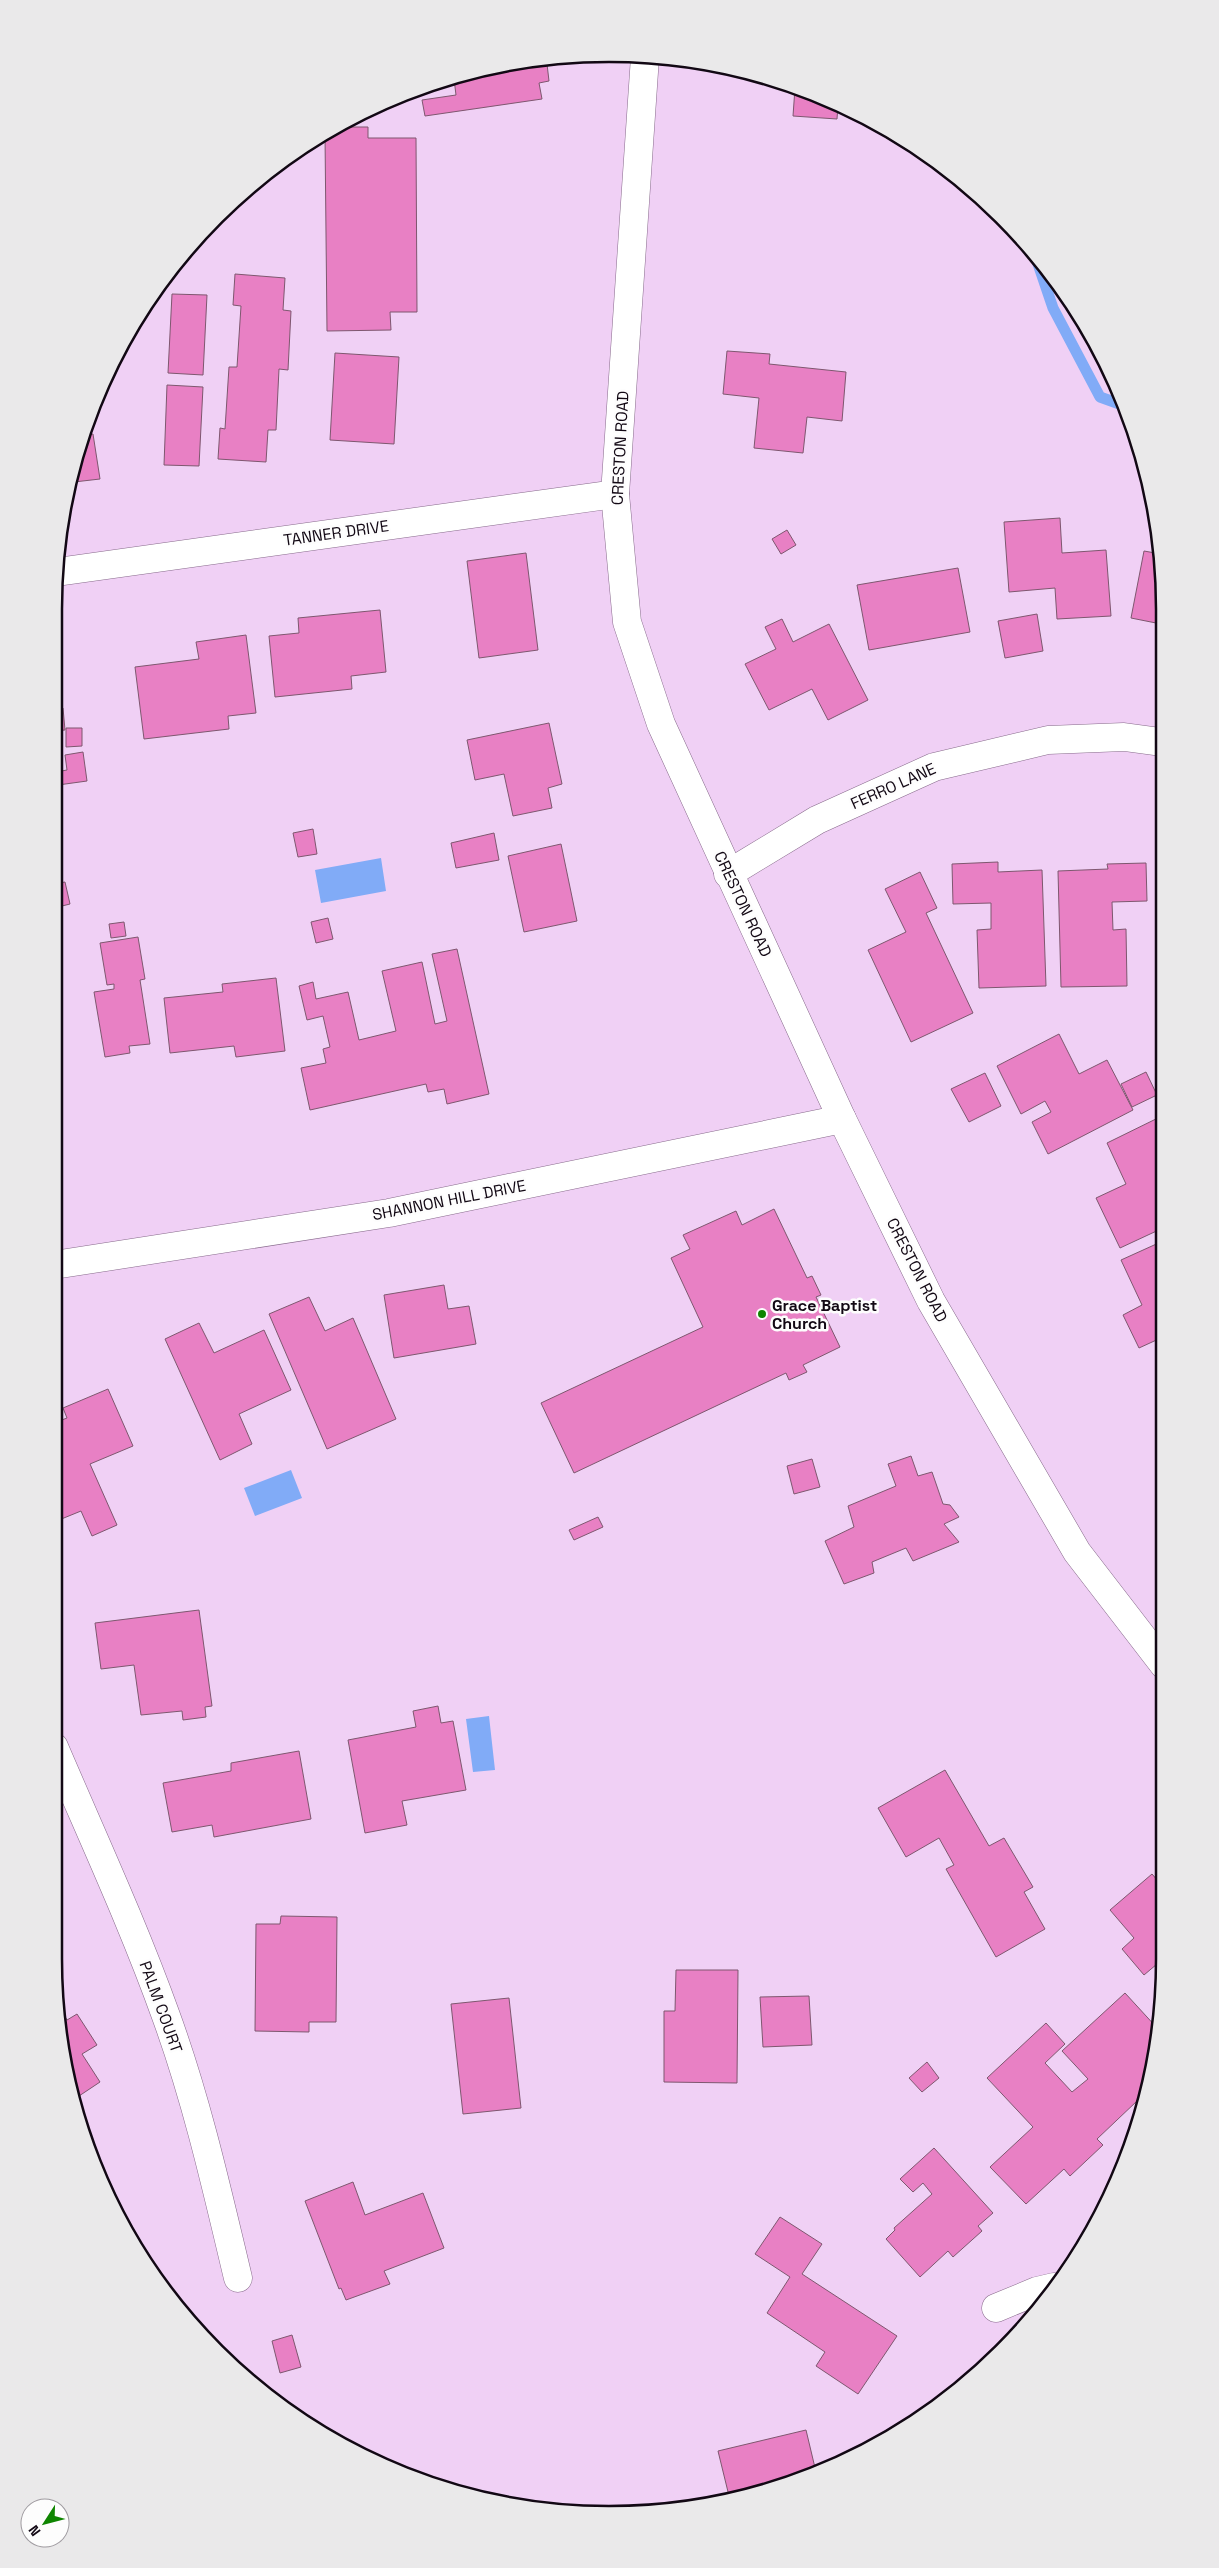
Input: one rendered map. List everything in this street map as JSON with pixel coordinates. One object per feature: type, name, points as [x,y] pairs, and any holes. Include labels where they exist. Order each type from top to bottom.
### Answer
[{"type":"street","name":"CRESTON ROAD","points":[[645,64],[615,494],[627,622],[661,724],[728,874],[842,1119],[931,1301],[1077,1552],[1156,1655]]},
{"type":"street","name":"TANNER DRIVE","points":[[64,571],[615,494]]},
{"type":"street","name":"FERRO LANE","points":[[728,874],[817,820],[934,767],[1048,740],[1124,737],[1156,741]]},
{"type":"street","name":"SHANNON HILL DRIVE","points":[[62,1264],[390,1213],[842,1119]]},
{"type":"street","name":"PALM COURT","points":[[62,1766],[133,1931],[166,2016],[206,2142],[238,2278]]},
{"type":"street","points":[[996,2308],[1044,2290]]},
{"type":"water","points":[[381,858],[386,891],[321,903],[315,870]]},
{"type":"water","points":[[291,1470],[302,1498],[255,1516],[244,1488]]},
{"type":"water","points":[[489,1716],[495,1770],[473,1772],[466,1719]]},
{"type":"building","points":[[547,66],[549,81],[539,83],[542,99],[425,116],[422,100],[456,95],[455,85],[468,81]]},
{"type":"building","points":[[794,95],[837,113],[837,119],[793,116]]},
{"type":"building","points":[[353,127],[368,127],[368,138],[416,138],[417,312],[390,312],[391,330],[327,331],[325,143]]},
{"type":"building","points":[[235,274],[285,278],[283,310],[291,311],[288,370],[279,369],[276,430],[268,430],[266,462],[218,459],[220,428],[225,429],[229,367],[237,367],[241,306],[233,305]]},
{"type":"building","points":[[172,294],[207,295],[203,375],[168,373]]},
{"type":"building","points":[[727,351],[770,354],[769,364],[846,372],[842,421],[807,417],[803,453],[754,448],[759,398],[723,394]]},
{"type":"building","points":[[335,353],[399,357],[394,444],[330,440]]},
{"type":"building","points":[[167,385],[203,387],[199,466],[164,465]]},
{"type":"building","points":[[92,434],[100,479],[78,482],[81,468]]},
{"type":"building","points":[[1060,518],[1062,553],[1106,550],[1111,616],[1057,619],[1055,588],[1009,592],[1004,522]]},
{"type":"building","points":[[787,530],[796,545],[781,554],[772,539]]},
{"type":"building","points":[[1144,551],[1153,553],[1156,623],[1131,618]]},
{"type":"building","points":[[526,553],[538,650],[479,658],[467,561]]},
{"type":"building","points":[[958,568],[970,632],[869,650],[857,585]]},
{"type":"building","points":[[380,610],[386,672],[351,676],[352,689],[275,697],[269,636],[299,633],[298,618]]},
{"type":"building","points":[[1037,614],[1043,651],[1005,658],[998,621]]},
{"type":"building","points":[[782,619],[793,642],[829,624],[868,700],[828,720],[812,689],[769,710],[745,664],[776,649],[765,627]]},
{"type":"building","points":[[246,635],[256,713],[228,716],[229,729],[144,739],[135,667],[199,659],[196,642]]},
{"type":"building","points":[[62,708],[65,730],[62,730]]},
{"type":"building","points":[[549,723],[562,784],[548,788],[552,808],[513,816],[504,774],[475,780],[467,740]]},
{"type":"building","points":[[66,728],[82,728],[82,746],[66,747]]},
{"type":"building","points":[[83,752],[87,781],[62,784],[62,771],[67,770],[65,755]]},
{"type":"building","points":[[313,829],[317,854],[298,857],[293,833]]},
{"type":"building","points":[[494,833],[499,860],[456,868],[451,843]]},
{"type":"building","points":[[561,844],[577,921],[524,932],[508,856]]},
{"type":"building","points":[[998,862],[998,872],[1042,870],[1046,986],[979,988],[977,930],[991,929],[991,903],[953,904],[952,864]]},
{"type":"building","points":[[1146,863],[1147,901],[1112,902],[1113,930],[1126,929],[1127,986],[1061,987],[1058,871],[1108,869],[1107,864]]},
{"type":"building","points":[[920,872],[937,908],[926,913],[973,1013],[911,1042],[868,950],[906,932],[885,889]]},
{"type":"building","points":[[65,882],[70,904],[62,906],[62,883]]},
{"type":"building","points":[[328,918],[333,939],[316,943],[311,922]]},
{"type":"building","points":[[124,922],[126,936],[111,938],[109,924]]},
{"type":"building","points":[[138,937],[145,979],[140,980],[150,1044],[129,1046],[130,1053],[105,1057],[94,992],[114,989],[114,984],[107,985],[100,943]]},
{"type":"building","points":[[457,949],[489,1094],[447,1104],[444,1089],[428,1092],[426,1084],[310,1110],[301,1068],[326,1063],[323,1049],[330,1047],[323,1016],[307,1020],[299,986],[313,982],[316,999],[348,992],[359,1040],[396,1031],[382,971],[422,962],[435,1024],[447,1021],[432,954]]},
{"type":"building","points":[[276,978],[285,1051],[236,1057],[234,1046],[170,1053],[164,998],[223,992],[222,984]]},
{"type":"building","points":[[1059,1034],[1079,1074],[1107,1060],[1133,1110],[1048,1154],[1032,1122],[1051,1112],[1045,1101],[1021,1114],[997,1066]]},
{"type":"building","points":[[1146,1072],[1156,1095],[1132,1107],[1121,1084]]},
{"type":"building","points":[[985,1073],[1001,1106],[969,1122],[951,1089]]},
{"type":"building","points":[[1156,1119],[1156,1231],[1120,1248],[1096,1198],[1126,1184],[1107,1143]]},
{"type":"building","points":[[774,1209],[807,1278],[812,1276],[821,1295],[816,1297],[840,1347],[803,1365],[807,1372],[789,1380],[786,1373],[574,1473],[541,1403],[703,1327],[671,1258],[690,1249],[683,1235],[736,1211],[742,1225]]},
{"type":"building","points":[[1156,1244],[1156,1340],[1139,1348],[1123,1315],[1142,1305],[1121,1260]]},
{"type":"building","points":[[444,1285],[448,1309],[469,1306],[476,1344],[394,1358],[384,1295]]},
{"type":"building","points":[[309,1297],[325,1331],[353,1318],[396,1419],[327,1449],[269,1314]]},
{"type":"building","points":[[199,1323],[214,1353],[264,1330],[291,1390],[239,1414],[252,1444],[220,1460],[165,1339]]},
{"type":"building","points":[[108,1389],[133,1446],[90,1464],[117,1525],[92,1536],[81,1511],[62,1519],[62,1420],[67,1418],[63,1408]]},
{"type":"building","points":[[911,1456],[918,1476],[932,1472],[943,1504],[950,1505],[959,1517],[944,1524],[959,1542],[913,1561],[906,1548],[872,1562],[874,1573],[844,1584],[825,1541],[854,1527],[848,1506],[896,1486],[888,1464]]},
{"type":"building","points":[[812,1459],[820,1487],[794,1494],[787,1466]]},
{"type":"building","points":[[598,1517],[603,1527],[574,1540],[569,1530]]},
{"type":"building","points":[[199,1610],[212,1706],[205,1707],[206,1717],[183,1720],[182,1711],[141,1715],[134,1665],[101,1669],[95,1623]]},
{"type":"building","points":[[438,1706],[441,1723],[453,1721],[466,1790],[402,1801],[407,1825],[365,1833],[348,1740],[416,1727],[413,1711]]},
{"type":"building","points":[[299,1751],[311,1819],[214,1837],[212,1825],[172,1832],[163,1783],[231,1771],[231,1763]]},
{"type":"building","points":[[945,1770],[989,1846],[1004,1838],[1033,1887],[1024,1892],[1045,1929],[996,1957],[946,1869],[954,1865],[939,1838],[906,1857],[878,1808]]},
{"type":"building","points":[[1152,1874],[1156,1879],[1156,1965],[1144,1975],[1122,1949],[1134,1938],[1110,1910]]},
{"type":"building","points":[[281,1916],[337,1917],[336,2022],[309,2022],[309,2032],[255,2031],[256,1924],[280,1924]]},
{"type":"building","points":[[676,1970],[738,1970],[737,2083],[664,2082],[664,2011],[675,2011]]},
{"type":"building","points":[[1125,1993],[1153,2023],[1137,2102],[1097,2139],[1103,2145],[1070,2176],[1064,2169],[1026,2204],[990,2167],[1033,2127],[987,2078],[1046,2023],[1065,2044],[1045,2063],[1072,2092],[1088,2079],[1062,2051]]},
{"type":"building","points":[[809,1996],[812,2045],[763,2047],[760,1997]]},
{"type":"building","points":[[509,1998],[521,2108],[463,2114],[451,2004]]},
{"type":"building","points":[[77,2014],[97,2045],[82,2054],[100,2082],[80,2095],[66,2018],[67,2020]]},
{"type":"building","points":[[927,2062],[939,2078],[922,2092],[909,2078]]},
{"type":"building","points":[[934,2148],[993,2213],[978,2226],[982,2231],[953,2257],[948,2251],[920,2277],[886,2239],[895,2230],[894,2228],[932,2194],[923,2183],[913,2192],[900,2179]]},
{"type":"building","points":[[353,2182],[365,2215],[423,2193],[444,2248],[384,2271],[390,2284],[346,2300],[341,2288],[339,2289],[305,2201]]},
{"type":"building","points":[[780,2217],[822,2244],[802,2274],[897,2336],[858,2394],[816,2366],[825,2352],[767,2313],[790,2277],[755,2254]]},
{"type":"building","points":[[292,2335],[301,2367],[280,2373],[272,2341]]},
{"type":"building","points":[[806,2430],[814,2466],[751,2487],[728,2492],[718,2451]]},
{"type":"waterway","points":[[1042,276],[1053,308],[1100,397],[1116,403]]},
{"type":"place","name":"Grace Baptist Church","points":[[762,1314]]}]
